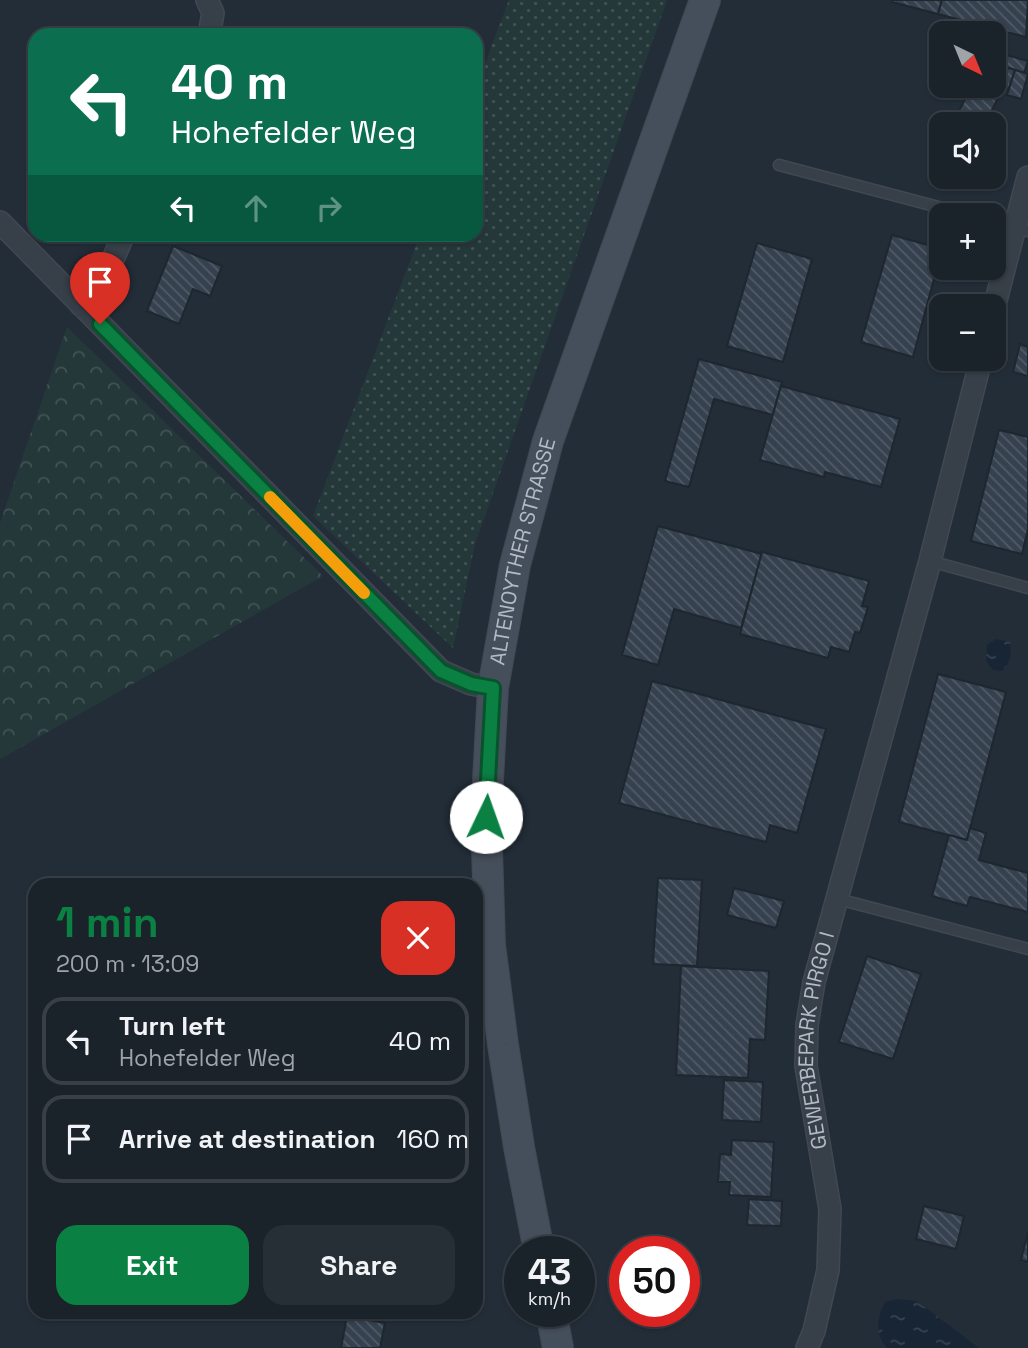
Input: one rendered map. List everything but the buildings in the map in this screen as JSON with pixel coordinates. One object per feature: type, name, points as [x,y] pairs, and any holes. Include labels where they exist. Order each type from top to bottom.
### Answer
[{"type":"main road","name":"ALTENOYTHER STRASSE","points":[[536,1236],[519,1147],[490,945],[486,817],[493,688],[514,565],[548,442],[705,0]]},
{"type":"main road","points":[[554,1327],[558,1348]]},
{"type":"street","points":[[207,0],[213,13],[210,28]]},
{"type":"street","points":[[997,294],[1012,227],[1028,177]]},
{"type":"street","points":[[0,222],[441,671],[471,684],[493,688]]},
{"type":"street","points":[[81,305],[102,284],[120,242]]},
{"type":"street","name":"GEWERBEPARK PIRGO I","points":[[807,1348],[814,1331],[828,1270],[830,1209],[806,1066],[807,1024],[814,982],[930,561],[978,371]]},
{"type":"lane","points":[[779,164],[929,204]]},
{"type":"lane","points":[[930,561],[1028,589]]},
{"type":"lane","name":"GEWERBEPARK PIRGO I","points":[[838,898],[1028,950]]},
{"type":"green space","points":[[509,0],[667,0],[475,544],[453,648],[313,516],[417,242],[483,242],[483,69]]},
{"type":"green space","points":[[67,327],[323,576],[0,759],[0,523]]},
{"type":"water","points":[[996,639],[1010,642],[1010,658],[1002,671],[993,670],[986,661],[987,645]]},
{"type":"water","points":[[897,1299],[917,1301],[979,1348],[887,1348],[880,1337],[880,1314],[885,1302]]},
{"type":"slow traffic","points":[[270,497],[364,593]]},
{"type":"route","points":[[100,324],[441,671],[471,684],[493,688],[486,817]]}]
